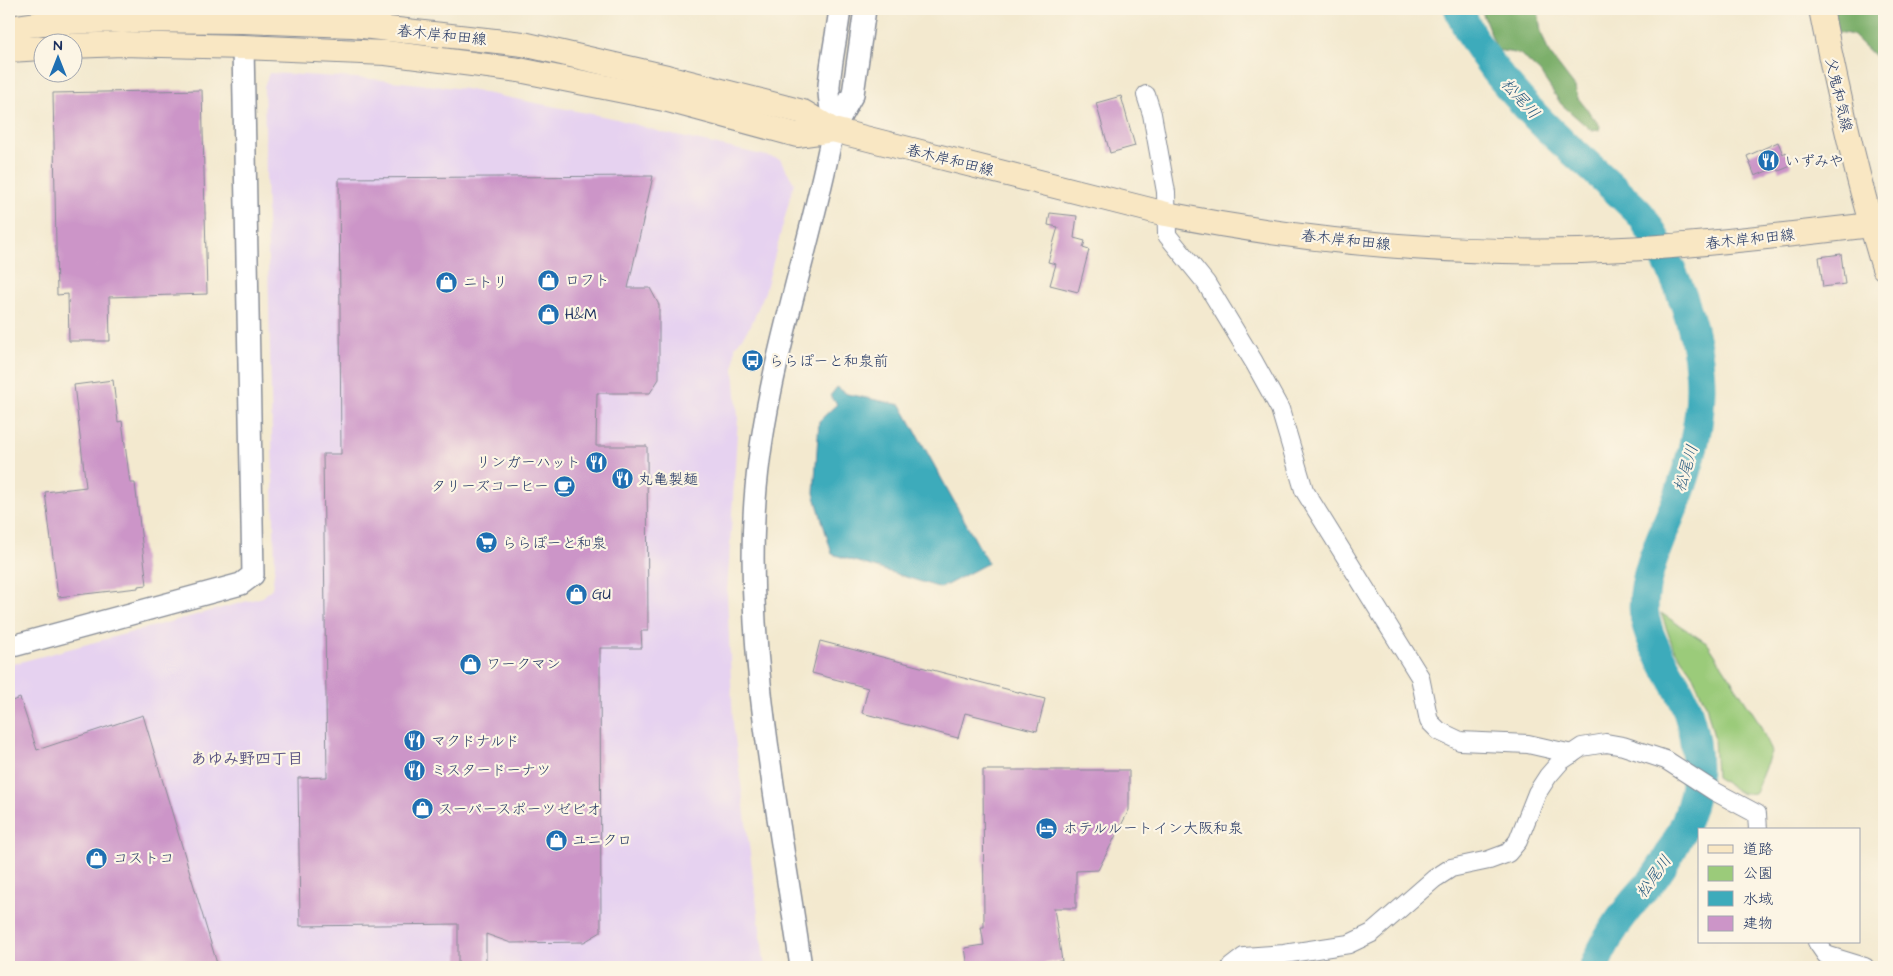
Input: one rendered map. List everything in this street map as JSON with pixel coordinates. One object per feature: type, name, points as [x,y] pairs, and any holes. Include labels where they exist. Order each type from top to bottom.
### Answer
[{"type":"main road","name":"父鬼和気線","points":[[1821,9],[1838,95],[1878,224],[1884,268]]},
{"type":"main road","name":"春木岸和田線","points":[[9,28],[43,23],[242,15],[522,44],[667,77],[803,112],[833,130],[1166,214],[1337,241],[1473,250],[1556,251],[1643,248],[1743,241],[1878,224]]},
{"type":"main road","name":"春木岸和田線","points":[[82,46],[122,44],[386,53],[519,70],[664,99],[797,135],[833,130]]},
{"type":"main road","points":[[9,50],[32,49]]},
{"type":"street","points":[[833,130],[829,88],[840,9]]},
{"type":"street","points":[[801,967],[765,727],[756,642],[754,517],[760,454],[777,365],[833,130],[853,94],[865,9]]},
{"type":"street","points":[[9,647],[241,584],[253,575],[243,47]]},
{"type":"street","points":[[1146,95],[1152,114],[1166,192],[1167,235],[1206,283],[1280,409],[1304,490],[1420,678],[1430,721],[1439,731],[1460,741],[1528,744],[1572,754]]},
{"type":"street","points":[[1231,967],[1244,957],[1284,954],[1349,944],[1372,933],[1434,879],[1451,868],[1489,860],[1508,853],[1518,841],[1537,793],[1548,776],[1561,761],[1582,747],[1606,743],[1666,760],[1714,791],[1757,814],[1758,828]]},
{"type":"street","points":[[1818,944],[1826,955],[1865,967]]},
{"type":"shaded area","points":[[269,73],[373,79],[465,89],[617,119],[664,133],[780,159],[794,183],[765,292],[751,325],[735,347],[734,369],[738,418],[727,593],[733,723],[765,967],[9,967],[9,665],[263,597],[272,588],[275,566],[264,87]]},
{"type":"green space","points":[[1481,9],[1538,9],[1541,32],[1549,53],[1575,87],[1578,98],[1600,126],[1599,130],[1592,131],[1561,104],[1540,72],[1520,54],[1497,50]]},
{"type":"green space","points":[[1833,9],[1884,9],[1884,65],[1853,35],[1838,32]]},
{"type":"green space","points":[[1661,613],[1708,644],[1759,722],[1771,752],[1755,793],[1742,794],[1716,777],[1714,737],[1706,705],[1691,672],[1673,647]]},
{"type":"water","points":[[837,387],[847,394],[901,405],[988,563],[941,588],[832,554],[814,493],[819,421],[837,404],[830,396]]},
{"type":"building","points":[[202,90],[207,294],[109,297],[110,341],[69,341],[68,294],[57,295],[53,93]]},
{"type":"building","points":[[1121,96],[1135,146],[1110,153],[1096,103]]},
{"type":"building","name":"いずみや","points":[[1778,142],[1783,154],[1786,152],[1791,166],[1779,171],[1777,167],[1755,176],[1747,156]]},
{"type":"building","name":"ららぽーと和泉","points":[[653,176],[628,288],[650,288],[659,305],[659,379],[650,393],[597,393],[596,446],[647,446],[648,631],[641,631],[642,648],[600,648],[601,932],[584,942],[511,943],[486,934],[486,967],[458,967],[458,924],[300,926],[298,778],[327,777],[323,454],[341,454],[339,178]]},
{"type":"building","points":[[1050,213],[1077,216],[1074,238],[1085,241],[1083,248],[1089,250],[1078,292],[1050,285],[1056,264],[1048,262],[1058,227],[1048,225]]},
{"type":"building","points":[[1841,254],[1845,284],[1823,287],[1819,257]]},
{"type":"building","points":[[113,380],[118,422],[122,421],[130,483],[135,483],[147,585],[138,586],[138,588],[58,597],[45,492],[86,487],[74,385]]},
{"type":"building","points":[[820,641],[1045,699],[1037,731],[965,713],[958,738],[862,713],[868,688],[812,673]]},
{"type":"building","name":"コストコ","points":[[20,698],[37,750],[143,715],[218,967],[9,967],[9,702]]},
{"type":"building","points":[[983,770],[1129,770],[1129,810],[1098,870],[1076,871],[1076,908],[1054,908],[1062,961],[1020,967],[968,967],[965,948],[984,945],[981,927],[984,927]]},
{"type":"waterway","name":"松尾川","points":[[1459,9],[1467,28],[1479,48],[1510,88],[1545,126],[1615,189],[1643,218],[1665,257],[1682,294],[1698,354],[1700,406],[1695,439],[1676,502],[1649,570],[1644,599],[1644,612],[1650,636],[1679,690],[1690,721],[1696,755],[1696,778],[1693,800],[1685,823],[1668,857],[1655,877],[1614,928],[1594,967]]},
{"type":"place","name":"いずみや","points":[[1769,161]]},
{"type":"place","name":"ロフト","points":[[549,280]]},
{"type":"place","name":"ニトリ","points":[[447,282]]},
{"type":"place","name":"H&M","points":[[549,314]]},
{"type":"place","name":"ららぽーと和泉前","points":[[753,361]]},
{"type":"place","name":"リンガーハット","points":[[597,462]]},
{"type":"place","name":"丸亀製麺","points":[[622,479]]},
{"type":"place","name":"タリーズコーヒー","points":[[565,486]]},
{"type":"place","name":"ららぽーと和泉","points":[[486,543]]},
{"type":"place","name":"GU","points":[[576,594]]},
{"type":"place","name":"ワークマン","points":[[470,664]]},
{"type":"place","name":"マクドナルド","points":[[415,741]]},
{"type":"place","name":"ミスタードーナツ","points":[[415,770]]},
{"type":"place","name":"スーパースポーツゼビオ","points":[[422,809]]},
{"type":"place","name":"ホテルルートイン大阪和泉","points":[[1047,828]]},
{"type":"place","name":"ユニクロ","points":[[556,840]]},
{"type":"place","name":"コストコ","points":[[97,858]]},
{"type":"district","name":"あゆみ野四丁目","points":[[247,758]]}]
